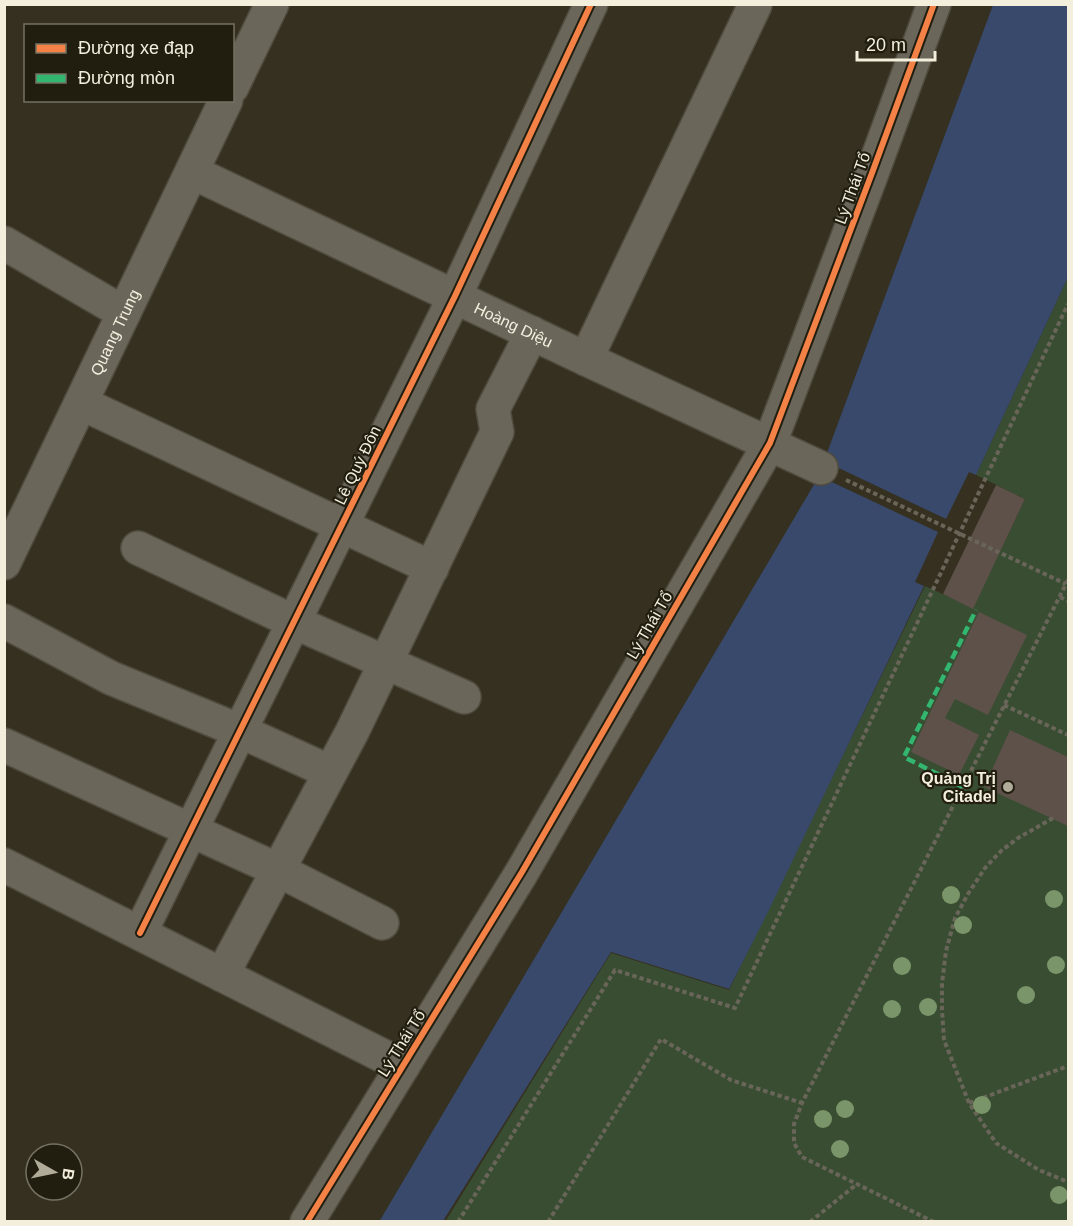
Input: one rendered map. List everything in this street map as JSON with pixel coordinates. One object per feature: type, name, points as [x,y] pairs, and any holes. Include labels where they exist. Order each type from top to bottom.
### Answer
[{"type":"street","points":[[234,83],[272,4]]},
{"type":"street","name":"Lê Quý Đôn","points":[[140,933],[455,296],[591,4]]},
{"type":"street","name":"Lý Thái Tổ","points":[[308,1221],[522,872],[770,443],[934,4]]},
{"type":"street","points":[[586,359],[755,5]]},
{"type":"street","name":"Quang Trung","points":[[4,563],[225,102]]},
{"type":"street","name":"Hoàng Diệu","points":[[192,172],[821,468]]},
{"type":"street","points":[[4,243],[124,313]]},
{"type":"street","points":[[222,975],[330,772],[432,568],[497,432],[493,409],[532,333]]},
{"type":"street","points":[[81,403],[432,568]]},
{"type":"street","points":[[138,548],[294,622],[464,698]]},
{"type":"street","points":[[4,621],[111,678],[240,731],[330,772]]},
{"type":"street","points":[[4,745],[278,870],[382,923]]},
{"type":"street","points":[[4,865],[403,1066]]},
{"type":"path","points":[[459,1221],[615,970],[735,1008],[1068,304]]},
{"type":"path","points":[[821,468],[1067,582],[802,1103],[794,1124],[794,1143],[802,1157],[934,1221]]},
{"type":"path","points":[[1060,597],[1068,601]]},
{"type":"path","points":[[1005,705],[1068,735]]},
{"type":"path","points":[[1053,818],[1018,838],[993,859],[955,918],[946,951],[942,982],[942,1010],[945,1040],[969,1103],[996,1143],[1039,1170],[1068,1182]]},
{"type":"path","points":[[548,1221],[661,1039],[731,1080],[802,1103]]},
{"type":"path","points":[[969,1103],[1068,1066]]},
{"type":"path","points":[[810,1221],[857,1184]]},
{"type":"green space","points":[[1068,277],[1068,1221],[445,1222],[611,953],[729,990],[925,586],[973,608],[1025,499],[976,475]]},
{"type":"water","points":[[993,5],[1068,5],[1068,277],[976,475],[969,472],[946,519],[824,461]]},
{"type":"water","points":[[819,476],[938,532],[915,582],[924,586],[729,989],[611,952],[443,1221],[379,1222]]},
{"type":"building","points":[[996,485],[1025,499],[973,609],[943,594]]},
{"type":"building","points":[[979,612],[1027,635],[988,715],[955,699],[945,718],[979,735],[959,775],[911,752]]},
{"type":"building","points":[[1010,730],[1068,757],[1068,826],[984,787]]},
{"type":"marked path","points":[[963,787],[904,757],[976,610]]},
{"type":"cycle path","points":[[140,933],[455,296],[591,4]]},
{"type":"cycle path","points":[[307,1222],[522,872],[770,443],[934,4]]},
{"type":"place","name":"Quảng Trị Citadel","points":[[1008,787]]}]
